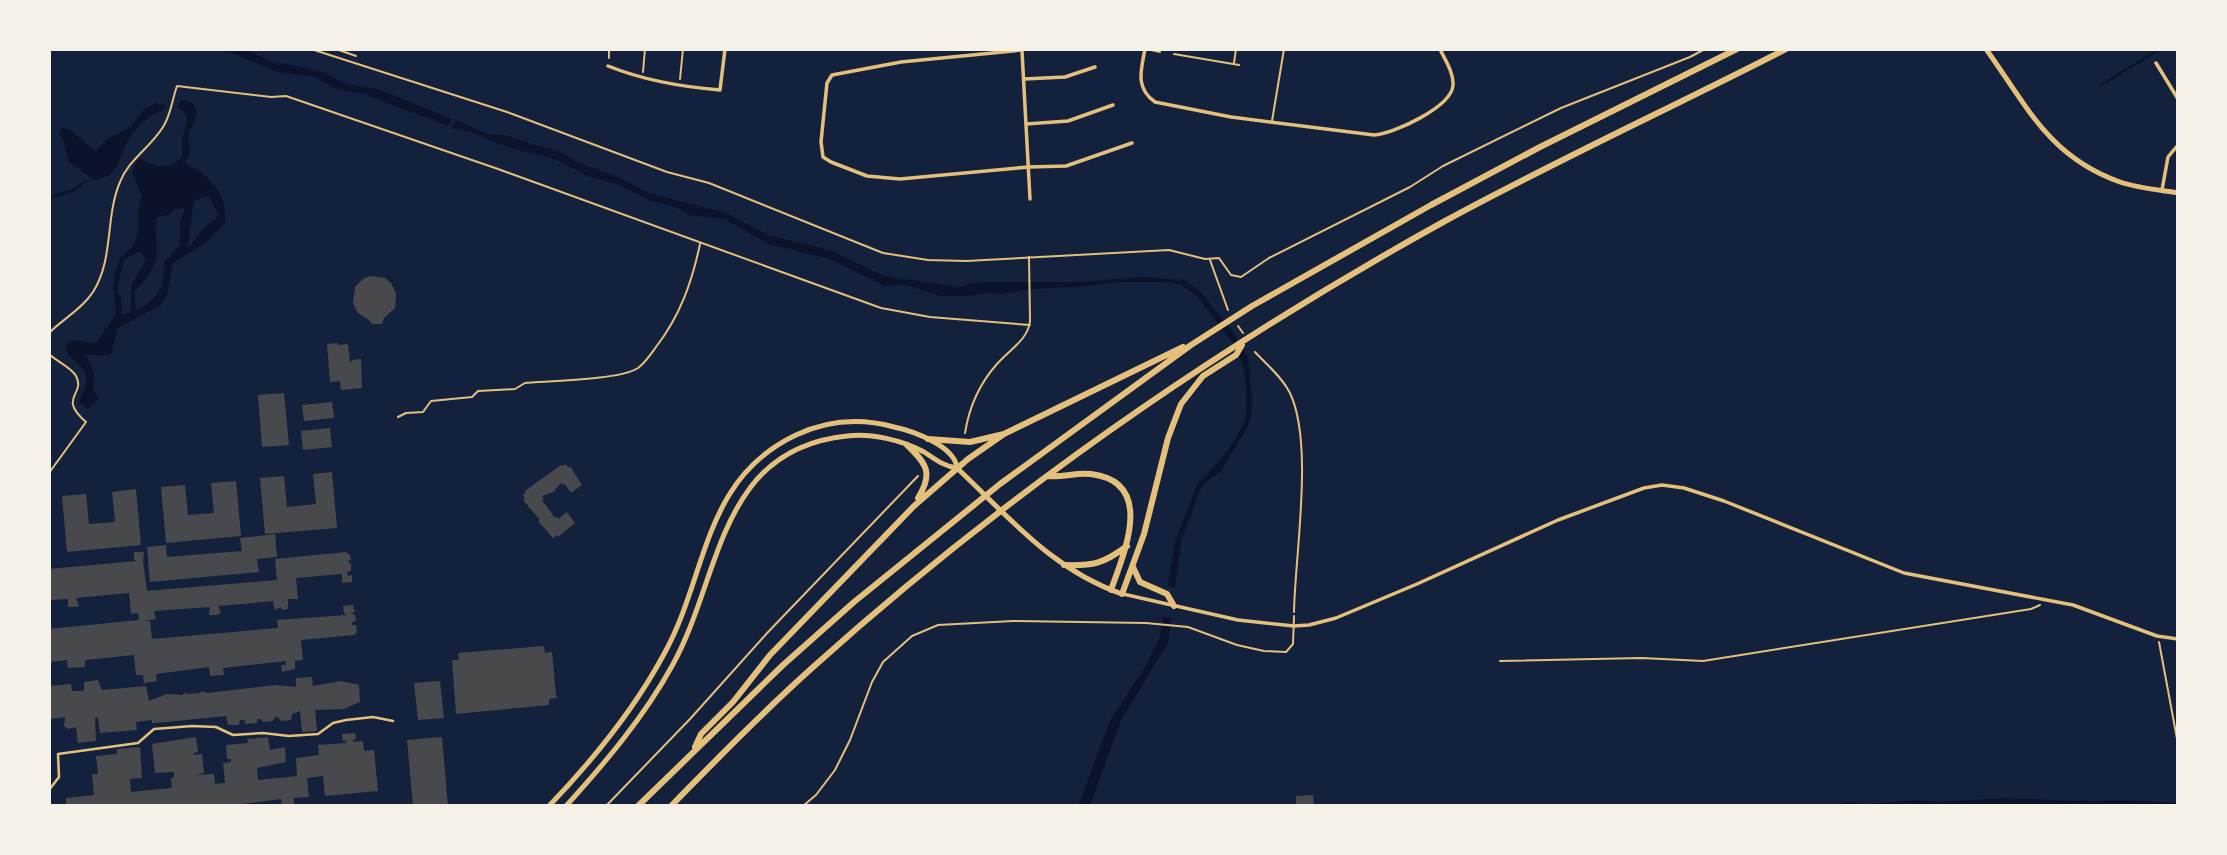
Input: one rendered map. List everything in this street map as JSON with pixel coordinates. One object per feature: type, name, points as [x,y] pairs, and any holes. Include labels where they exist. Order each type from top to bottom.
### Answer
[{"type":"highway","points":[[638,806],[783,665],[854,602],[1000,484],[1204,336],[1431,205],[1540,147],[1737,49]]},
{"type":"highway","points":[[1122,594],[1133,565],[1175,416],[1189,391],[1245,337],[1255,335],[1466,210],[1786,49]]},
{"type":"highway","points":[[692,752],[701,734],[733,702],[771,655],[914,506],[957,468],[1004,434],[1191,345]]},
{"type":"highway","points":[[671,806],[813,668],[966,539],[1122,423],[1220,361]]},
{"type":"highway","points":[[928,439],[965,442],[1004,434]]},
{"type":"highway","points":[[907,445],[922,460],[927,474],[924,489],[914,506]]},
{"type":"highway","points":[[1048,476],[1059,478],[1087,473],[1102,477],[1115,484],[1127,500],[1132,519],[1127,546],[1111,590]]},
{"type":"highway","points":[[1064,565],[1096,564],[1110,559],[1127,546]]},
{"type":"highway","points":[[1133,565],[1137,579],[1167,594],[1174,606]]},
{"type":"street","points":[[608,66],[679,85],[720,90],[725,49]]},
{"type":"street","points":[[1145,49],[1140,83],[1145,94],[1155,102],[1231,117],[1374,135],[1388,133],[1442,104],[1451,94],[1452,76],[1440,49]]},
{"type":"street","points":[[1986,49],[2042,129],[2064,152],[2109,178],[2131,185],[2178,193]]},
{"type":"street","points":[[1030,199],[1028,167],[1024,79],[1022,50],[901,62],[832,75],[827,83],[821,152],[825,158],[879,179],[992,172],[1028,167],[1074,164],[1132,143]]},
{"type":"street","points":[[2155,63],[2178,99]]},
{"type":"street","points":[[1024,79],[1065,77],[1095,67]]},
{"type":"street","points":[[1026,124],[1068,121],[1113,105]]},
{"type":"street","points":[[2162,190],[2168,157],[2178,145]]},
{"type":"street","points":[[549,806],[611,735],[656,669],[683,611],[716,516],[734,485],[763,454],[809,429],[851,421],[883,424],[907,430],[928,439],[952,455],[957,468],[1027,538],[1064,565],[1122,594],[1209,614],[1294,626],[1336,618],[1558,520],[1644,488],[1662,485],[1684,488],[1715,498],[1904,573],[2073,605],[2157,636],[2178,639]]},
{"type":"street","points":[[566,806],[636,720],[671,667],[692,624],[728,520],[751,485],[797,449],[847,436],[870,436],[907,445],[947,467],[957,468]]},
{"type":"street","points":[[49,790],[59,777],[58,754],[138,743],[154,729],[216,727],[233,735],[263,733],[289,736],[318,734],[333,723],[346,720],[373,717],[393,721]]},
{"type":"lane","points":[[1272,122],[1284,49]]},
{"type":"lane","points":[[803,806],[816,795],[835,770],[883,662],[912,636],[938,625],[1150,624],[1188,627],[1237,645],[1289,652],[1292,646],[1294,616]]},
{"type":"path","points":[[311,49],[507,112],[667,172],[709,183],[883,253],[954,261],[1169,250],[1209,260],[1219,258],[1231,275],[1241,277],[1269,258],[1410,187],[1443,166],[1561,108],[1705,49]]},
{"type":"path","points":[[336,49],[356,56]]},
{"type":"path","points":[[608,66],[609,49]]},
{"type":"path","points":[[643,77],[645,49]]},
{"type":"path","points":[[679,85],[683,49]]},
{"type":"path","points":[[1145,49],[1160,52]]},
{"type":"path","points":[[1233,64],[1236,49]]},
{"type":"path","points":[[1174,54],[1239,65]]},
{"type":"path","points":[[49,333],[87,300],[100,280],[120,182],[134,158],[164,127],[172,110],[177,86],[271,97],[286,96],[860,301],[904,314],[1030,325]]},
{"type":"path","points":[[398,417],[406,413],[423,412],[431,401],[472,397],[478,391],[514,389],[525,383],[615,374],[638,368],[664,337],[679,311],[692,279],[701,243]]},
{"type":"path","points":[[965,431],[981,387],[998,362],[1027,332],[1030,325],[1029,258]]},
{"type":"path","points":[[1209,260],[1228,310]]},
{"type":"path","points":[[1238,326],[1245,337]]},
{"type":"path","points":[[1255,352],[1290,393],[1300,432],[1301,477],[1294,616]]},
{"type":"path","points":[[49,354],[76,376],[77,386],[72,407],[86,422],[49,473]]},
{"type":"path","points":[[606,806],[912,480],[927,474]]},
{"type":"path","points":[[1500,661],[1642,658],[1703,661],[2031,609],[2047,600]]},
{"type":"path","points":[[2157,636],[2178,744]]},
{"type":"water","points":[[214,49],[246,49],[269,61],[325,73],[346,84],[378,89],[452,119],[448,126],[364,94],[336,89],[314,77],[277,72],[232,53]]},
{"type":"water","points":[[181,100],[192,102],[197,111],[188,138],[190,150],[185,162],[201,172],[218,190],[223,201],[225,223],[206,243],[173,263],[167,295],[161,305],[118,328],[111,354],[86,356],[94,372],[93,390],[99,398],[88,409],[79,403],[86,376],[69,355],[66,344],[73,340],[96,343],[116,314],[113,283],[115,271],[121,257],[134,245],[142,197],[132,172],[138,160],[162,166],[172,164],[182,157],[182,138],[187,119],[183,110],[177,107]],"holes":[[[209,196],[219,216],[205,227],[189,247],[194,201]],[[174,209],[185,209],[180,221],[180,245],[164,262],[159,291],[136,310],[134,292],[147,278],[157,259],[156,218],[170,214]],[[140,251],[146,261],[131,285],[131,311],[124,315],[121,297],[117,291],[124,260]]]},
{"type":"water","points":[[155,103],[165,105],[164,109],[136,130],[125,146],[118,165],[110,174],[94,180],[69,162],[59,134],[62,127],[72,131],[95,151],[107,139],[131,127],[143,110]]},
{"type":"water","points":[[456,120],[487,134],[506,135],[559,151],[579,163],[616,176],[648,193],[727,213],[768,235],[830,250],[884,276],[962,287],[982,282],[1077,282],[1143,277],[1184,280],[1199,290],[1232,330],[1248,358],[1251,417],[1221,471],[1200,490],[1181,542],[1168,643],[1121,720],[1090,806],[1078,806],[1110,721],[1146,665],[1160,637],[1175,540],[1198,483],[1232,444],[1246,414],[1243,365],[1232,342],[1197,296],[1180,284],[1167,282],[1117,282],[970,296],[941,296],[905,285],[885,286],[830,259],[769,244],[724,219],[690,215],[676,207],[651,201],[620,185],[588,176],[550,157],[509,148],[471,132],[451,128]]},
{"type":"water","points":[[2005,798],[2178,803],[2178,806],[1826,806],[1850,802],[1866,804]]},
{"type":"pier","points":[[1163,584],[1178,589],[1175,619],[1158,616]]},
{"type":"building","points":[[370,276],[385,278],[396,293],[395,308],[384,318],[382,324],[372,324],[358,313],[353,303],[355,287]]},
{"type":"building","points":[[327,344],[348,344],[350,363],[352,360],[361,359],[362,388],[341,390],[340,381],[330,382]]},
{"type":"building","points":[[284,393],[289,445],[262,447],[258,395]]},
{"type":"building","points":[[332,402],[334,418],[304,421],[302,405]]},
{"type":"building","points":[[330,428],[332,447],[303,450],[301,431]]},
{"type":"building","points":[[566,464],[582,485],[571,493],[565,484],[561,483],[553,492],[542,496],[555,518],[557,516],[558,519],[567,512],[575,523],[553,538],[523,500],[523,495],[561,465]]},
{"type":"building","points":[[332,472],[337,528],[265,534],[260,478],[284,476],[287,507],[316,504],[313,474]]},
{"type":"building","points":[[236,481],[241,536],[166,543],[161,487],[185,485],[188,515],[214,513],[211,483]]},
{"type":"building","points":[[136,489],[141,545],[67,552],[62,496],[86,494],[89,524],[115,522],[112,492]]},
{"type":"building","points":[[275,534],[277,557],[257,559],[259,572],[150,582],[147,547],[166,545],[167,557],[242,551],[240,538]]},
{"type":"building","points":[[134,552],[144,552],[147,591],[277,580],[275,559],[346,552],[350,555],[351,560],[347,561],[351,564],[351,571],[347,572],[348,576],[352,575],[352,582],[342,583],[342,574],[296,578],[298,599],[288,599],[288,609],[282,610],[281,607],[275,610],[275,601],[218,606],[221,613],[217,615],[209,615],[210,607],[154,611],[156,619],[143,621],[150,621],[152,639],[278,628],[277,620],[347,615],[343,606],[353,605],[355,612],[350,613],[355,615],[356,621],[352,622],[352,625],[356,625],[357,632],[354,635],[301,640],[303,660],[295,661],[295,669],[282,672],[281,665],[286,665],[286,661],[223,668],[224,675],[210,676],[209,667],[156,674],[157,681],[144,683],[143,675],[136,675],[134,655],[85,660],[85,667],[68,668],[67,660],[49,662],[49,629],[139,620],[138,613],[131,614],[129,593],[76,598],[77,607],[68,607],[68,599],[49,600],[49,569],[136,561]]},
{"type":"building","points":[[544,646],[545,653],[552,652],[557,698],[549,699],[549,705],[456,714],[452,660],[459,660],[458,653]]},
{"type":"building","points":[[312,677],[313,686],[341,681],[359,685],[360,702],[344,709],[315,710],[317,731],[302,732],[300,711],[292,714],[291,720],[281,721],[275,717],[273,721],[263,722],[257,719],[257,723],[246,724],[244,720],[240,720],[239,725],[228,725],[226,716],[156,723],[152,723],[152,720],[136,722],[137,730],[100,733],[98,717],[95,718],[96,741],[78,743],[76,727],[68,729],[64,726],[65,717],[51,719],[49,686],[71,684],[72,691],[82,691],[84,682],[98,680],[102,690],[146,686],[149,701],[167,694],[183,695],[202,691],[207,693],[275,685],[296,687],[296,678]]},
{"type":"building","points":[[440,681],[444,718],[418,720],[414,683]]},
{"type":"building","points":[[355,733],[356,739],[353,742],[363,741],[364,751],[374,750],[378,791],[325,796],[323,776],[307,778],[309,797],[294,798],[294,806],[282,806],[281,799],[225,806],[66,806],[66,798],[94,795],[92,774],[98,774],[96,756],[117,754],[117,749],[140,747],[142,778],[130,779],[131,792],[172,788],[171,778],[174,777],[174,772],[155,773],[152,744],[196,737],[198,752],[194,755],[202,754],[204,773],[195,775],[214,774],[215,784],[225,783],[223,763],[231,762],[231,759],[227,759],[226,745],[248,743],[247,739],[268,737],[270,750],[285,747],[286,762],[257,768],[258,780],[297,776],[296,758],[319,755],[318,745],[346,743],[342,734]]},
{"type":"building","points":[[442,737],[448,806],[413,806],[407,740]]},
{"type":"building","points":[[1313,795],[1314,806],[1296,806],[1296,796]]},
{"type":"waterway","points":[[2101,85],[2160,49]]},
{"type":"waterway","points":[[49,198],[74,190],[86,181]]}]
